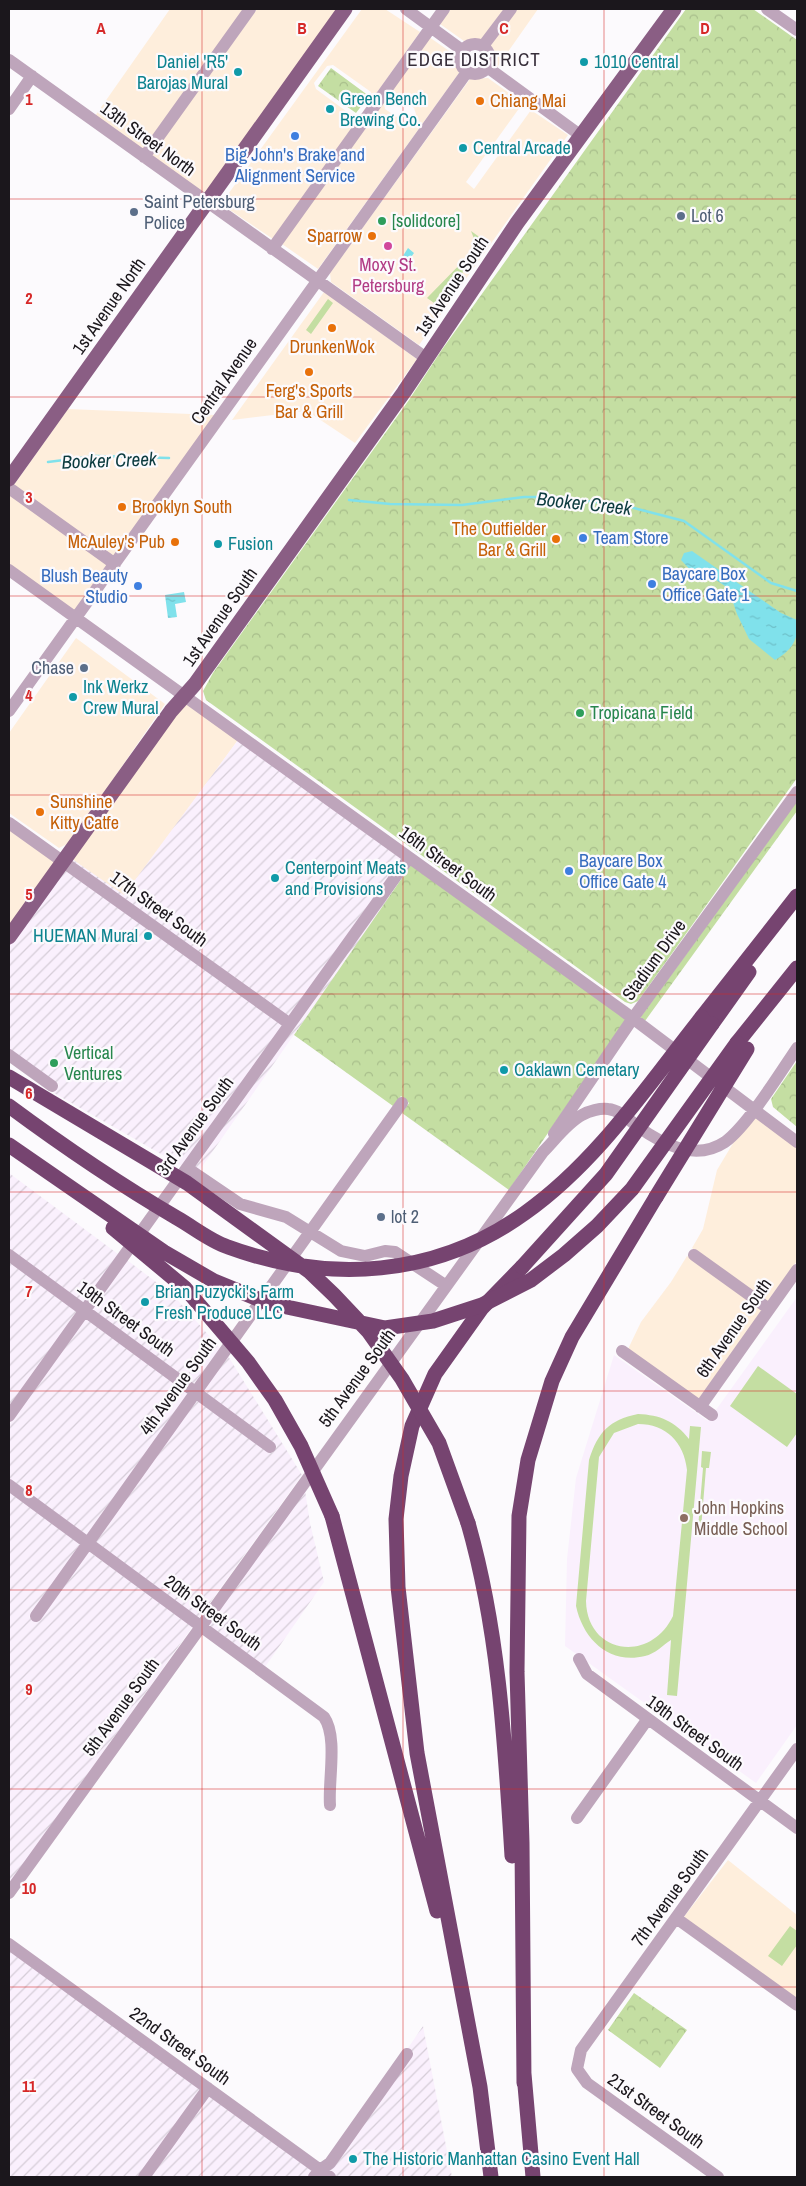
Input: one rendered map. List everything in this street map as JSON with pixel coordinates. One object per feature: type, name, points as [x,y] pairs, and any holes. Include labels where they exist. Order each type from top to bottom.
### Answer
[{"type":"highway","points":[[491,2177],[480,2087],[416,1753],[398,1588],[396,1519],[401,1476],[412,1426],[435,1374],[482,1308],[522,1267],[606,1174],[707,1020],[797,896]]},
{"type":"highway","points":[[9,1106],[129,1190],[226,1246],[270,1260],[319,1268],[354,1271],[380,1269],[443,1255],[473,1242],[524,1214],[556,1188],[614,1128],[707,1020],[797,904]]},
{"type":"highway","points":[[9,1146],[164,1252],[214,1281],[268,1303],[385,1328],[433,1321],[482,1305],[531,1280],[564,1256],[597,1226],[632,1189],[742,1046],[797,968]]},
{"type":"highway","points":[[524,2083],[522,1843],[517,1663],[519,1516],[528,1460],[552,1381],[572,1337],[656,1197],[742,1046]]},
{"type":"highway","points":[[9,1077],[187,1183],[310,1272],[368,1331],[402,1379],[439,1443],[468,1523],[480,1565],[496,1659],[513,1867],[524,2083],[533,2177]]},
{"type":"highway","points":[[9,1146],[139,1248],[185,1288],[214,1320],[275,1400],[301,1446],[332,1516],[405,1788],[480,2087]]},
{"type":"main road","name":"1st Avenue North","points":[[9,479],[345,9]]},
{"type":"main road","name":"1st Avenue South","points":[[9,937],[426,358],[580,135],[674,9]]},
{"type":"street","points":[[144,157],[250,9]]},
{"type":"street","points":[[406,9],[462,50]]},
{"type":"street","points":[[272,249],[444,9]]},
{"type":"street","points":[[483,46],[511,9]]},
{"type":"street","points":[[767,9],[797,30]]},
{"type":"street","points":[[474,44],[483,46],[490,58],[487,67],[476,74],[467,72],[460,64],[462,50],[474,44]]},
{"type":"street","name":"13th Street North","points":[[9,60],[426,358]]},
{"type":"street","points":[[487,67],[580,135]]},
{"type":"street","name":"Central Avenue","points":[[9,712],[467,72]]},
{"type":"street","points":[[9,108],[32,76]]},
{"type":"street","points":[[9,488],[115,564]]},
{"type":"street","name":"16th Street South","points":[[9,570],[633,1018],[797,1142]]},
{"type":"street","name":"Stadium Drive","points":[[543,1152],[567,1111],[797,792]]},
{"type":"street","name":"17th Street South","points":[[9,823],[290,1024]]},
{"type":"street","name":"3rd Avenue South","points":[[9,1416],[409,858]]},
{"type":"street","name":"5th Avenue South","points":[[9,1893],[445,1285],[543,1152],[574,1120],[582,1114],[598,1109],[619,1112],[660,1142],[671,1147],[697,1151],[708,1150],[725,1142],[754,1109],[797,1048]]},
{"type":"street","points":[[9,1055],[52,1086]]},
{"type":"street","name":"4th Avenue South","points":[[36,1616],[402,1103]]},
{"type":"street","points":[[187,1168],[240,1204],[260,1208],[286,1217],[311,1231],[330,1246],[354,1255],[365,1256],[385,1251],[394,1252],[445,1285]]},
{"type":"street","name":"19th Street South","points":[[9,1254],[270,1447]]},
{"type":"street","points":[[694,1255],[769,1309]]},
{"type":"street","name":"6th Avenue South","points":[[700,1406],[797,1270]]},
{"type":"street","points":[[622,1351],[712,1415]]},
{"type":"street","name":"20th Street South","points":[[9,1485],[86,1544],[201,1625],[317,1711],[328,1722],[332,1765],[329,1789],[330,1805]]},
{"type":"street","name":"19th Street South","points":[[579,1659],[586,1674],[797,1828]]},
{"type":"street","points":[[577,1818],[647,1720]]},
{"type":"street","name":"7th Avenue South","points":[[577,2068],[581,2050],[797,1749]]},
{"type":"street","points":[[676,1918],[797,2005]]},
{"type":"street","name":"22nd Street South","points":[[9,1944],[208,2088],[321,2175]]},
{"type":"street","points":[[321,2175],[408,2054]]},
{"type":"street","name":"21st Street South","points":[[577,2068],[588,2083],[718,2177]]},
{"type":"street","points":[[144,2177],[208,2088]]},
{"type":"shaded area","points":[[170,9],[244,9],[142,150],[95,116]]},
{"type":"shaded area","points":[[257,9],[338,9],[205,195],[151,156]]},
{"type":"shaded area","points":[[362,9],[385,9],[420,32],[273,239],[221,204]],"holes":[[[333,65],[371,92],[372,98],[360,116],[354,117],[316,89],[314,83],[327,66]]]},
{"type":"shaded area","points":[[451,9],[504,9],[481,40],[464,41],[440,24]]},
{"type":"shaded area","points":[[517,9],[538,9],[496,69],[494,67],[494,52],[490,46]]},
{"type":"shaded area","points":[[429,37],[455,55],[459,73],[318,269],[282,244]],"holes":[[[396,94],[414,108],[416,114],[410,122],[404,122],[385,109],[384,103],[390,95]]]},
{"type":"shaded area","points":[[488,78],[523,103],[466,182],[474,189],[531,110],[568,135],[419,345],[331,282],[330,273],[470,79]]},
{"type":"shaded area","points":[[324,292],[417,359],[355,443],[307,411],[232,420]]},
{"type":"shaded area","points":[[68,409],[215,415],[113,557],[14,485]]},
{"type":"shaded area","points":[[9,493],[108,565],[74,611],[9,564]]},
{"type":"shaded area","points":[[76,638],[165,704],[69,843],[59,848],[9,813],[9,733]]},
{"type":"shaded area","points":[[184,702],[238,740],[124,896],[72,859]]},
{"type":"shaded area","points":[[238,740],[402,858],[288,1017],[70,861],[72,859],[124,895]]},
{"type":"shaded area","points":[[9,828],[56,862],[9,928]]},
{"type":"shaded area","points":[[65,869],[283,1025],[182,1166],[54,1093],[59,1085],[9,1049],[9,946]]},
{"type":"shaded area","points":[[397,884],[383,907],[199,1171],[194,1167]]},
{"type":"shaded area","points":[[755,1116],[797,1148],[797,1261],[767,1302],[692,1248],[703,1229],[717,1170],[735,1140]]},
{"type":"shaded area","points":[[9,1173],[118,1254],[83,1304],[9,1249]]},
{"type":"shaded area","points":[[687,1256],[762,1310],[698,1400],[628,1349],[641,1322],[671,1282]]},
{"type":"shaded area","points":[[127,1260],[173,1295],[220,1348],[194,1384],[91,1310]]},
{"type":"shaded area","points":[[9,1261],[77,1311],[9,1406]]},
{"type":"shaded area","name":"John Hopkins Middle School","points":[[797,1297],[797,1725],[756,1783],[565,1646],[567,1559],[576,1478],[614,1355],[708,1421]]},
{"type":"shaded area","points":[[86,1318],[189,1392],[85,1537],[9,1479],[9,1425]]},
{"type":"shaded area","points":[[228,1356],[302,1475],[199,1618],[94,1543],[197,1398],[272,1453],[277,1446],[203,1391]]},
{"type":"shaded area","points":[[305,1490],[310,1523],[324,1582],[265,1667],[208,1624]]},
{"type":"shaded area","points":[[9,1491],[80,1544],[29,1617],[38,1622],[88,1551],[193,1626],[9,1884]]},
{"type":"shaded area","points":[[728,1860],[797,1915],[797,2000],[683,1918]]},
{"type":"shaded area","points":[[9,1950],[201,2089],[137,2177],[9,2177]]},
{"type":"shaded area","points":[[423,2026],[452,2177],[338,2177],[328,2170],[334,2166],[414,2053],[408,2048]]},
{"type":"shaded area","points":[[209,2095],[313,2171],[308,2177],[151,2177]]},
{"type":"green space","points":[[686,9],[753,9],[797,40],[797,778],[638,1001],[631,1004],[625,1002],[206,700],[203,691],[213,673],[409,400],[441,351]]},
{"type":"green space","points":[[331,68],[369,96],[356,113],[318,86]]},
{"type":"green space","points":[[471,231],[485,241],[443,300],[437,305],[427,298],[472,252],[475,241]]},
{"type":"green space","points":[[328,299],[333,303],[311,334],[306,330]]},
{"type":"green space","points":[[797,801],[797,811],[645,1021],[640,1018]]},
{"type":"green space","points":[[411,865],[626,1019],[509,1190],[402,1113],[409,1103],[401,1096],[393,1106],[294,1035]]},
{"type":"green space","points":[[797,1061],[797,1127],[773,1107],[771,1099]]},
{"type":"green space","points":[[758,1366],[797,1394],[797,1433],[787,1447],[730,1406]]},
{"type":"green space","points":[[638,1414],[666,1420],[673,1423],[689,1439],[690,1426],[701,1427],[677,1696],[667,1695],[671,1640],[649,1655],[632,1658],[620,1657],[609,1653],[591,1639],[579,1618],[576,1606],[589,1460],[596,1442],[606,1429],[619,1420]],"holes":[[[638,1424],[657,1427],[672,1436],[682,1451],[687,1470],[673,1616],[663,1631],[650,1641],[636,1646],[621,1646],[608,1642],[597,1632],[589,1619],[586,1601],[599,1457],[614,1433]]]},
{"type":"green space","points":[[702,1451],[711,1452],[709,1468],[706,1468],[701,1529],[698,1528],[703,1468],[701,1467]]},
{"type":"green space","points":[[790,1926],[797,1931],[797,1945],[782,1966],[768,1956]]},
{"type":"green space","points":[[634,1993],[687,2030],[660,2068],[608,2030]]},
{"type":"water","points":[[408,248],[414,253],[407,263],[401,259]]},
{"type":"water","points":[[692,551],[781,613],[797,620],[795,639],[786,652],[775,660],[749,639],[737,614],[728,588],[716,580],[695,575],[681,560],[684,553]]},
{"type":"water","points":[[184,592],[186,602],[175,604],[177,617],[168,618],[165,595]]},
{"type":"waterway","name":"Booker Creek","points":[[48,462],[96,456],[169,458]]},
{"type":"waterway","name":"Booker Creek","points":[[349,500],[390,504],[462,505],[524,497],[556,497],[626,506],[684,521],[771,583],[797,591]]},
{"type":"place","name":"1010 Central","points":[[584,62]]},
{"type":"place","name":"Daniel 'R5' Barojas Mural","points":[[238,72]]},
{"type":"place","name":"Chiang Mai","points":[[480,101]]},
{"type":"place","name":"Green Bench Brewing Co.","points":[[330,109]]},
{"type":"place","name":"Big John's Brake and Alignment Service","points":[[295,136]]},
{"type":"place","name":"Central Arcade","points":[[463,148]]},
{"type":"place","name":"Saint Petersburg Police","points":[[134,212]]},
{"type":"place","name":"Lot 6","points":[[681,216]]},
{"type":"place","name":"[solidcore]","points":[[382,221]]},
{"type":"place","name":"Sparrow","points":[[372,236]]},
{"type":"place","name":"Moxy St. Petersburg","points":[[388,246]]},
{"type":"place","name":"DrunkenWok","points":[[332,328]]},
{"type":"place","name":"Ferg's Sports Bar & Grill","points":[[309,372]]},
{"type":"place","name":"Brooklyn South","points":[[122,507]]},
{"type":"place","name":"Team Store","points":[[583,538]]},
{"type":"place","name":"The Outfielder Bar & Grill","points":[[556,539]]},
{"type":"place","name":"McAuley's Pub","points":[[175,542]]},
{"type":"place","name":"Fusion","points":[[218,544]]},
{"type":"place","name":"Baycare Box Office Gate 1","points":[[652,584]]},
{"type":"place","name":"Blush Beauty Studio","points":[[138,586]]},
{"type":"place","name":"Chase","points":[[84,668]]},
{"type":"place","name":"Ink Werkz Crew Mural","points":[[73,697]]},
{"type":"place","name":"Tropicana Field","points":[[580,713]]},
{"type":"place","name":"Sunshine Kitty Catfe","points":[[40,812]]},
{"type":"place","name":"Baycare Box Office Gate 4","points":[[569,871]]},
{"type":"place","name":"Centerpoint Meats and Provisions","points":[[275,878]]},
{"type":"place","name":"HUEMAN Mural","points":[[148,936]]},
{"type":"place","name":"Vertical Ventures","points":[[54,1063]]},
{"type":"place","name":"Oaklawn Cemetary","points":[[504,1070]]},
{"type":"place","name":"lot 2","points":[[381,1217]]},
{"type":"place","name":"Brian Puzycki's Farm Fresh Produce LLC","points":[[145,1302]]},
{"type":"place","name":"John Hopkins Middle School","points":[[684,1518]]},
{"type":"place","name":"The Historic Manhattan Casino Event Hall","points":[[353,2159]]},
{"type":"district","name":"EDGE DISTRICT","points":[[474,59]]}]
